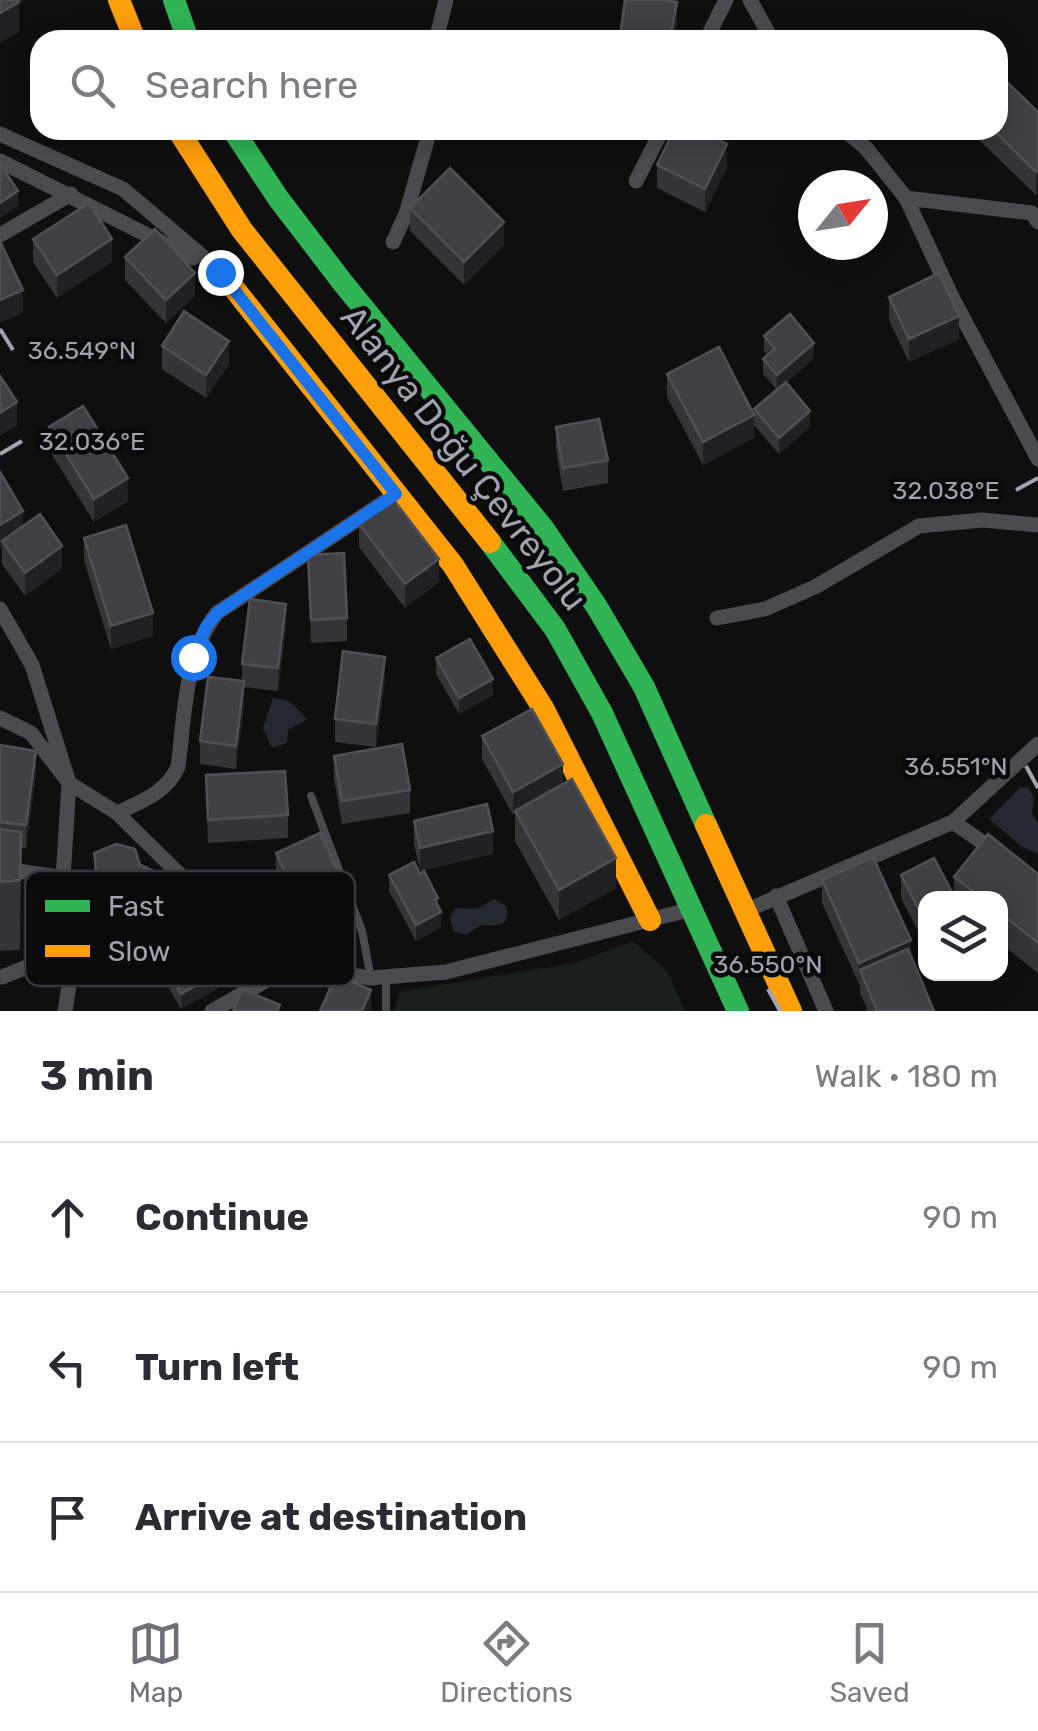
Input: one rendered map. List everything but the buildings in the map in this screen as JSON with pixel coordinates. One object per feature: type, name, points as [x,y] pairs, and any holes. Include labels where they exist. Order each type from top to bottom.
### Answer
[{"type":"main road","points":[[119,0],[132,30]]},
{"type":"main road","points":[[174,0],[184,30]]},
{"type":"main road","name":"Alanya Doğu Çevreyolu","points":[[184,140],[242,230],[494,545],[555,629],[602,713],[738,1011]]},
{"type":"main road","name":"Alanya Doğu Çevreyolu","points":[[240,140],[332,269],[543,528],[596,607],[644,688],[790,1011]]},
{"type":"main road","points":[[220,272],[454,565],[544,708],[650,920]]},
{"type":"street","points":[[438,30],[446,0]]},
{"type":"street","points":[[711,30],[726,0]]},
{"type":"street","points":[[750,0],[766,30]]},
{"type":"street","points":[[0,134],[123,189],[220,272]]},
{"type":"street","points":[[394,242],[427,140]]},
{"type":"street","points":[[636,181],[657,140]]},
{"type":"street","points":[[856,140],[906,198],[952,297],[1038,459]]},
{"type":"street","points":[[0,161],[220,272]]},
{"type":"street","points":[[0,235],[71,194]]},
{"type":"street","points":[[906,198],[1032,213],[1038,222]]},
{"type":"street","points":[[117,813],[155,796],[174,776],[193,657],[217,613],[396,494]]},
{"type":"street","points":[[717,618],[765,609],[815,587],[919,526],[982,520],[1038,524]]},
{"type":"street","points":[[0,609],[32,664],[69,783],[63,871]]},
{"type":"street","points":[[0,718],[31,733],[69,783],[117,813],[176,871]]},
{"type":"street","points":[[745,910],[953,822],[1038,744]]},
{"type":"street","points":[[953,822],[1008,860]]},
{"type":"street","points":[[0,868],[25,872]]},
{"type":"street","points":[[776,896],[826,1011]]},
{"type":"street","points":[[355,975],[379,978],[446,972],[692,909]]},
{"type":"street","points":[[65,1011],[70,986]]},
{"type":"street","points":[[212,1011],[256,986]]},
{"type":"lane","points":[[310,796],[339,871]]},
{"type":"lane","points":[[355,913],[379,978],[386,1011]]},
{"type":"shaded area","points":[[273,697],[291,702],[307,719],[288,730],[287,743],[272,748],[263,728]]},
{"type":"shaded area","points":[[1028,787],[1034,798],[1032,813],[1038,823],[1038,854],[1021,846],[989,819],[1020,788]]},
{"type":"shaded area","points":[[494,899],[506,906],[504,922],[481,925],[466,935],[453,931],[450,917],[456,908],[477,909]]},
{"type":"shaded area","points":[[633,941],[667,971],[685,1011],[394,1011],[399,992],[574,963]]},
{"type":"traffic: fast","points":[[174,0],[184,30]]},
{"type":"traffic: fast","points":[[240,140],[343,283],[543,528],[597,607],[644,687],[706,825]]},
{"type":"traffic: fast","points":[[490,542],[555,629],[602,713],[738,1011]]},
{"type":"traffic: slow","points":[[119,0],[131,30]]},
{"type":"traffic: slow","points":[[184,140],[242,230],[490,542]]},
{"type":"traffic: slow","points":[[221,272],[453,565],[543,708],[650,920]]},
{"type":"traffic: slow","points":[[706,825],[791,1011]]},
{"type":"route","points":[[193,657],[217,613],[396,494],[220,272]]}]
